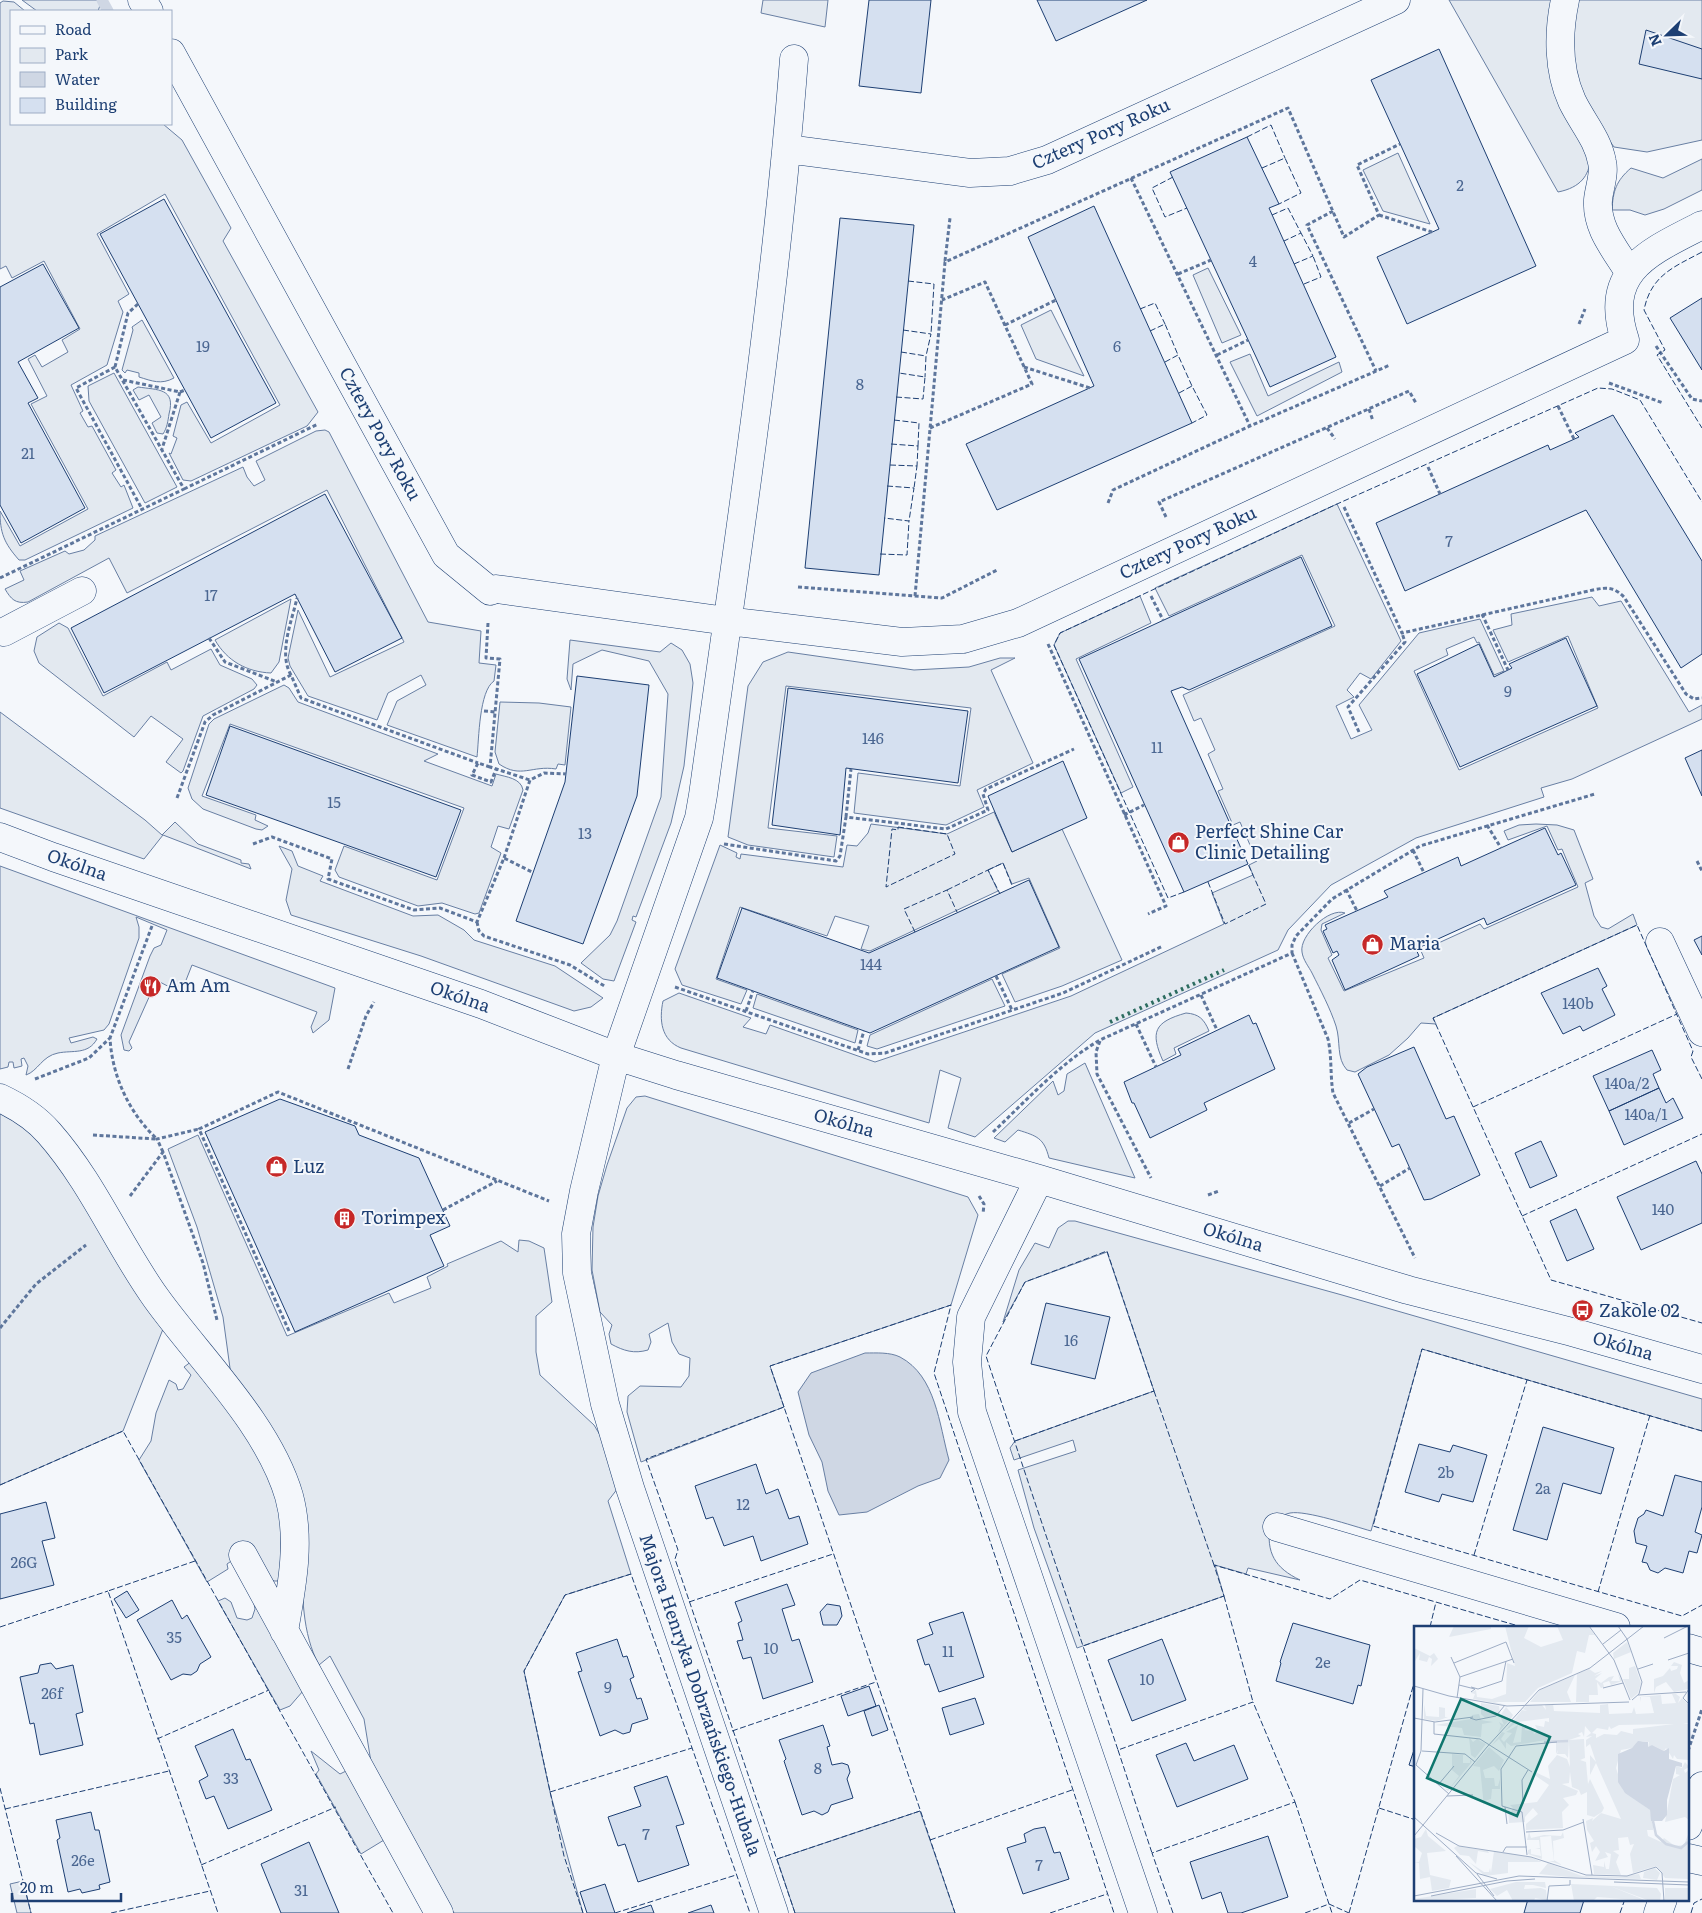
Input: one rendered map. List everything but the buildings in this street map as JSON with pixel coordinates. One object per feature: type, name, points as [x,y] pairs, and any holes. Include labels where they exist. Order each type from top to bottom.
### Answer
[{"type":"street","name":"Cztery Pory Roku","points":[[787,149],[970,173],[1010,171],[1047,160],[1396,0]]},
{"type":"street","points":[[1565,0],[1560,23],[1562,66],[1572,100],[1597,142],[1603,164],[1598,202],[1598,222],[1629,272],[1649,253],[1702,225]]},
{"type":"street","name":"Cztery Pory Roku","points":[[172,54],[446,555],[490,591],[496,589],[727,621],[902,642],[947,641],[983,634],[1018,623],[1625,340],[1618,313],[1619,292],[1629,272]]},
{"type":"street","points":[[727,621],[738,550],[787,149],[794,59]]},
{"type":"street","points":[[4,632],[82,591]]},
{"type":"street","name":"Majora Henryka Dobrzańskiego-Hubala","points":[[727,621],[698,818],[616,1056],[584,1191],[576,1234],[576,1253],[583,1310],[626,1477],[774,1913]]},
{"type":"street","name":"Okólna","points":[[0,837],[53,858],[481,1004],[616,1056],[1408,1290],[1572,1332],[1702,1369]]},
{"type":"street","points":[[1660,942],[1702,1032]]},
{"type":"street","points":[[0,1098],[26,1114],[48,1132],[92,1191],[155,1298],[252,1422],[280,1470],[294,1521],[294,1572],[284,1631]]},
{"type":"street","points":[[1039,1180],[971,1316],[968,1343],[968,1388],[975,1421],[1143,1913]]},
{"type":"street","points":[[1277,1527],[1613,1626]]},
{"type":"street","points":[[243,1555],[409,1854],[439,1913]]},
{"type":"street","points":[[1690,1820],[1702,1786]]},
{"type":"street","points":[[1658,1913],[1663,1900]]},
{"type":"path","points":[[945,262],[1288,108],[1344,237],[1379,215]]},
{"type":"path","points":[[1400,144],[1358,165],[1379,215],[1432,232]]},
{"type":"path","points":[[1131,178],[1250,426]]},
{"type":"path","points":[[1333,211],[1307,225],[1376,371]]},
{"type":"path","points":[[915,596],[950,218]]},
{"type":"path","points":[[1178,274],[1211,260]]},
{"type":"path","points":[[930,428],[1032,384],[985,282],[942,300]]},
{"type":"path","points":[[1005,325],[1056,300]]},
{"type":"path","points":[[138,304],[128,313],[115,367],[184,489]]},
{"type":"path","points":[[1575,330],[1586,308]]},
{"type":"path","points":[[1217,355],[1248,340]]},
{"type":"path","points":[[1660,353],[1692,399],[1702,401]]},
{"type":"path","points":[[1108,503],[1113,490],[1250,426],[1390,365]]},
{"type":"path","points":[[1024,366],[1090,388]]},
{"type":"path","points":[[115,367],[76,388],[142,510]]},
{"type":"path","points":[[123,380],[180,392],[185,390]]},
{"type":"path","points":[[1602,381],[1663,403]]},
{"type":"path","points":[[1167,519],[1159,502],[1409,391],[1417,406]]},
{"type":"path","points":[[162,450],[180,392]]},
{"type":"path","points":[[1554,397],[1574,439]]},
{"type":"path","points":[[0,578],[318,424]]},
{"type":"path","points":[[1426,464],[1440,494]]},
{"type":"path","points":[[1343,504],[1406,642],[1348,707],[1358,732]]},
{"type":"path","points":[[798,587],[942,598],[997,570]]},
{"type":"path","points":[[1402,633],[1607,587],[1617,589],[1686,694],[1694,699],[1702,698]]},
{"type":"path","points":[[490,591],[486,658],[500,659],[490,767]]},
{"type":"path","points":[[1150,594],[1163,620]]},
{"type":"path","points":[[298,598],[285,654],[286,668],[301,698],[478,763],[530,780],[544,773],[566,774]]},
{"type":"path","points":[[1482,614],[1508,670]]},
{"type":"path","points":[[209,638],[225,662],[277,682]]},
{"type":"path","points":[[1048,639],[1048,647],[1166,906],[1148,914]]},
{"type":"path","points":[[177,798],[205,722],[213,715],[291,675]]},
{"type":"path","points":[[484,711],[495,712]]},
{"type":"path","points":[[846,817],[946,829],[988,810],[983,794],[986,789],[1074,749]]},
{"type":"path","points":[[478,763],[472,775],[491,782],[496,769]]},
{"type":"path","points":[[722,844],[836,861],[840,856],[851,769]]},
{"type":"path","points":[[530,780],[504,858],[477,922],[479,931],[484,936],[570,966],[608,988]]},
{"type":"path","points":[[1417,1261],[1333,1093],[1330,1074],[1332,1054],[1328,1039],[1292,953],[1292,945],[1304,925],[1346,889],[1413,850],[1448,836],[1596,794]]},
{"type":"path","points":[[1124,815],[1144,805]]},
{"type":"path","points":[[1487,825],[1501,848]]},
{"type":"path","points":[[719,852],[724,834]]},
{"type":"path","points":[[253,844],[272,837],[332,858],[328,879],[414,910],[440,908],[477,922]]},
{"type":"path","points":[[1413,850],[1424,872]]},
{"type":"path","points":[[504,858],[532,872]]},
{"type":"path","points":[[1697,861],[1702,872]]},
{"type":"path","points":[[1346,889],[1357,911]]},
{"type":"path","points":[[153,924],[110,1038],[111,1057],[128,1103],[147,1130],[157,1139],[163,1152]]},
{"type":"path","points":[[674,986],[868,1054],[885,1053],[1063,992],[1163,946]]},
{"type":"path","points":[[989,1136],[1067,1062],[1100,1040],[1292,953]]},
{"type":"path","points":[[996,976],[1012,1010]]},
{"type":"path","points":[[746,1012],[753,990]]},
{"type":"path","points":[[1201,995],[1217,1030]]},
{"type":"path","points":[[348,1069],[366,1016],[376,999]]},
{"type":"path","points":[[1136,1024],[1156,1067]]},
{"type":"path","points":[[858,1050],[864,1031]]},
{"type":"path","points":[[32,1080],[89,1058],[110,1038]]},
{"type":"path","points":[[1100,1040],[1096,1052],[1097,1074],[1156,1186]]},
{"type":"path","points":[[48,1132],[157,1139],[198,1129],[278,1092],[557,1204]]},
{"type":"path","points":[[1349,1123],[1374,1109]]},
{"type":"path","points":[[198,1129],[289,1331]]},
{"type":"path","points":[[1380,1186],[1410,1168]]},
{"type":"path","points":[[443,1210],[498,1181]]},
{"type":"path","points":[[1690,1745],[1702,1709]]},
{"type":"green space","points":[[22,0],[102,0],[98,10],[36,10]]},
{"type":"green space","points":[[763,0],[828,0],[825,27],[761,13]]},
{"type":"green space","points":[[1449,0],[1702,0],[1702,140],[1647,152],[1614,147],[1586,107],[1591,147],[1588,171],[1582,180],[1573,187],[1558,192]]},
{"type":"green space","points":[[3,1],[14,2],[24,10],[10,10],[10,125],[164,125],[182,140],[231,228],[223,241],[318,412],[307,426],[191,481],[183,480],[169,453],[171,454],[177,438],[173,436],[181,405],[187,402],[211,443],[280,405],[165,194],[97,234],[129,294],[118,301],[123,312],[107,365],[71,385],[83,411],[80,413],[88,427],[92,426],[116,470],[112,473],[121,487],[124,485],[133,508],[25,560],[19,560],[6,543],[2,532],[0,511],[20,546],[88,509],[31,404],[47,396],[28,359],[35,355],[42,367],[68,352],[62,340],[80,329],[44,261],[12,278],[6,266],[0,269],[0,3]]},
{"type":"green space","points":[[1398,153],[1430,224],[1383,211],[1363,170]]},
{"type":"green space","points":[[1702,159],[1702,190],[1664,209],[1645,215],[1630,210],[1612,210],[1616,187],[1631,168],[1663,178]]},
{"type":"green space","points":[[1208,268],[1241,335],[1222,343],[1193,275]]},
{"type":"green space","points":[[1051,310],[1084,376],[1036,359],[1021,325]]},
{"type":"green space","points":[[142,320],[174,378],[156,382],[139,377],[139,373],[127,370],[125,373],[122,370],[133,330],[132,327]]},
{"type":"green space","points":[[1250,354],[1268,396],[1339,362],[1342,372],[1257,416],[1230,362]]},
{"type":"green space","points":[[114,373],[177,487],[145,503],[89,401],[88,386]]},
{"type":"green space","points":[[138,387],[158,390],[168,395],[170,405],[168,422],[163,434],[157,433],[152,423],[161,417],[149,395],[139,400],[133,390]]},
{"type":"green space","points":[[325,430],[329,432],[428,622],[481,631],[479,663],[496,665],[494,681],[489,686],[485,695],[479,728],[477,757],[387,725],[397,701],[426,685],[421,675],[388,693],[377,720],[308,696],[290,666],[288,658],[298,610],[330,677],[404,642],[327,490],[127,593],[109,558],[28,602],[14,600],[5,589],[24,580],[20,571],[65,551],[69,554],[84,550],[95,540],[95,536],[243,467],[247,477],[254,486],[265,480],[256,461],[316,431]]},
{"type":"green space","points":[[1337,504],[1401,641],[1371,679],[1360,673],[1347,690],[1354,697],[1336,706],[1351,739],[1372,730],[1359,705],[1419,633],[1480,619],[1504,671],[1494,675],[1479,642],[1477,643],[1474,637],[1446,649],[1448,655],[1414,671],[1459,770],[1598,708],[1568,636],[1508,662],[1493,630],[1512,625],[1511,614],[1592,597],[1599,606],[1621,601],[1689,712],[1702,705],[1702,719],[1572,779],[1541,788],[1544,797],[1416,838],[1331,885],[1288,930],[1278,950],[1095,1033],[975,1137],[948,1128],[961,1078],[940,1070],[929,1123],[681,1048],[665,1035],[661,1015],[663,1001],[679,993],[751,1018],[743,1027],[766,1034],[770,1025],[875,1062],[1071,996],[1224,924],[1212,893],[1253,875],[1249,865],[1257,861],[1240,822],[1233,825],[1218,791],[1223,789],[1208,754],[1215,750],[1201,718],[1194,721],[1183,695],[1335,626],[1302,555],[1169,616],[1155,588]]},
{"type":"green space","points":[[1140,596],[1151,623],[1076,659],[1133,787],[1121,793],[1054,645],[1060,633]]},
{"type":"green space","points":[[291,599],[279,662],[271,673],[246,668],[238,664],[225,654],[215,640]]},
{"type":"green space","points":[[59,623],[68,628],[103,696],[167,662],[171,670],[211,649],[220,665],[252,679],[257,685],[254,689],[203,716],[181,773],[166,762],[183,739],[151,716],[134,737],[39,663],[34,651],[37,637]]},
{"type":"green space","points":[[570,640],[660,652],[671,643],[682,650],[690,664],[693,683],[684,766],[671,823],[636,917],[633,916],[632,920],[636,922],[614,981],[603,979],[581,963],[610,935],[617,921],[661,797],[668,694],[649,661],[602,650],[573,664],[571,690],[567,679]]},
{"type":"green space","points":[[788,652],[914,670],[969,667],[1000,658],[1015,658],[991,670],[1033,763],[977,790],[984,807],[946,825],[854,813],[858,773],[960,786],[971,708],[786,686],[768,828],[837,836],[834,857],[748,845],[728,837],[748,686],[763,662]]},
{"type":"green space","points":[[284,685],[289,688],[298,702],[438,754],[424,761],[492,786],[496,774],[516,780],[522,786],[523,790],[509,829],[498,826],[491,847],[501,853],[479,913],[475,914],[442,903],[418,906],[339,877],[335,870],[344,846],[437,880],[464,808],[230,724],[202,796],[256,815],[255,820],[268,826],[262,830],[256,829],[203,809],[192,799],[188,788],[209,724],[214,719]]},
{"type":"green space","points":[[500,702],[539,703],[571,707],[565,765],[558,764],[556,769],[514,771],[499,764],[495,752]]},
{"type":"green space","points":[[0,712],[145,820],[162,835],[175,822],[198,844],[241,860],[241,863],[249,864],[251,869],[163,835],[144,859],[0,808]]},
{"type":"green space","points":[[994,812],[1012,852],[1062,829],[1122,960],[1062,986],[1015,1002],[1002,974],[1060,948],[1029,878],[1012,884],[1003,863],[988,870],[998,891],[870,951],[861,949],[869,926],[835,916],[827,936],[740,907],[716,979],[747,990],[741,1004],[682,985],[675,969],[720,845],[737,853],[736,857],[740,859],[741,854],[843,867],[847,845],[857,846],[868,833],[871,824],[947,834]]},
{"type":"green space","points":[[1519,825],[1557,825],[1574,830],[1593,879],[1585,883],[1594,916],[1601,927],[1608,929],[1633,914],[1637,925],[1433,1018],[1436,1024],[1421,1023],[1389,1055],[1355,1072],[1347,1070],[1341,1060],[1334,1019],[1302,952],[1302,945],[1310,931],[1316,924],[1331,914],[1345,913],[1322,924],[1321,930],[1332,955],[1328,958],[1344,991],[1424,958],[1421,951],[1480,924],[1484,929],[1578,887],[1562,849],[1558,850],[1547,826],[1508,840],[1504,831]]},
{"type":"green space","points":[[279,846],[292,851],[298,866],[323,876],[320,881],[413,916],[438,915],[464,930],[474,940],[555,966],[603,998],[591,1007],[574,1011],[421,956],[291,915],[286,900],[292,869]]},
{"type":"green space","points":[[0,866],[335,988],[329,1020],[313,1033],[311,1027],[317,1012],[192,965],[181,993],[156,980],[155,983],[147,980],[143,990],[150,995],[129,1042],[132,1048],[129,1051],[124,1050],[121,1035],[150,956],[154,948],[161,945],[167,930],[136,917],[139,927],[139,938],[109,1024],[104,1030],[69,1038],[71,1043],[93,1037],[97,1039],[93,1044],[85,1050],[58,1053],[48,1057],[26,1075],[28,1066],[24,1058],[21,1059],[22,1066],[14,1068],[13,1062],[9,1062],[8,1067],[0,1069]]},
{"type":"green space","points":[[992,979],[1005,1006],[877,1049],[867,1046],[870,1035]]},
{"type":"green space","points":[[757,994],[858,1030],[855,1043],[753,1008]]},
{"type":"green space","points":[[1186,1013],[1200,1018],[1209,1031],[1174,1048],[1176,1054],[1163,1061],[1157,1043],[1156,1035],[1158,1030],[1161,1024],[1167,1020]]},
{"type":"green space","points":[[1085,1063],[1135,1178],[1049,1158],[1045,1146],[1039,1139],[1018,1130],[1005,1142],[994,1138],[1053,1081],[1058,1095],[1064,1091],[1067,1074]]},
{"type":"green space","points":[[645,1096],[968,1197],[978,1215],[951,1305],[770,1366],[784,1407],[641,1462],[627,1412],[628,1396],[640,1386],[681,1387],[689,1376],[690,1358],[679,1354],[672,1342],[668,1323],[649,1334],[651,1342],[648,1350],[629,1351],[611,1344],[609,1334],[612,1325],[600,1312],[592,1270],[593,1227],[598,1196],[607,1165],[627,1108],[636,1097]]},
{"type":"green space","points":[[0,1105],[15,1114],[76,1184],[163,1329],[123,1431],[0,1485]]},
{"type":"green space","points":[[198,1135],[287,1336],[389,1293],[394,1303],[431,1288],[427,1277],[448,1266],[447,1264],[501,1241],[518,1252],[519,1240],[529,1241],[544,1248],[552,1302],[536,1316],[536,1352],[540,1375],[594,1425],[603,1440],[618,1488],[608,1501],[631,1574],[565,1595],[524,1671],[550,1792],[583,1913],[454,1913],[371,1762],[364,1719],[330,1656],[319,1665],[313,1653],[304,1613],[302,1558],[233,1390],[223,1317],[197,1227],[168,1149]]},
{"type":"green space","points":[[1068,1221],[1075,1221],[1342,1295],[1702,1399],[1702,1431],[1422,1349],[1371,1531],[1307,1514],[1290,1513],[1284,1515],[1270,1525],[1269,1544],[1278,1565],[1300,1580],[1248,1568],[1246,1574],[1215,1565],[1224,1596],[1077,1648],[1034,1528],[1018,1470],[1076,1451],[1073,1440],[1014,1460],[1010,1448],[1015,1441],[1154,1391],[1107,1252],[1025,1282],[1003,1322],[1019,1270],[1035,1243],[1049,1248],[1058,1228]]},
{"type":"green space","points":[[192,1361],[231,1407],[282,1491],[280,1581],[274,1581],[237,1557],[227,1564],[228,1569],[207,1582],[139,1460],[151,1441],[156,1413],[169,1380],[176,1384],[178,1390],[183,1389],[191,1375],[184,1367]]},
{"type":"green space","points":[[225,1598],[231,1602],[237,1618],[247,1620],[252,1618],[255,1609],[253,1598],[303,1691],[290,1706],[280,1710],[218,1601]]},
{"type":"green space","points":[[311,1751],[340,1774],[346,1771],[384,1840],[361,1854],[316,1774],[319,1770]]},
{"type":"green space","points":[[920,1811],[955,1913],[795,1913],[777,1859]]},
{"type":"green space","points":[[23,1881],[31,1913],[17,1913],[10,1884]]},
{"type":"water","points":[[865,1353],[896,1355],[912,1365],[921,1376],[929,1388],[939,1417],[949,1460],[940,1478],[918,1486],[867,1512],[839,1515],[828,1491],[822,1462],[809,1435],[798,1392],[811,1373]]},
{"type":"waterway","points":[[102,0],[107,10]]},
{"type":"hedge","points":[[1110,1022],[1224,970]]},
{"type":"fence","points":[[1247,137],[1271,125],[1285,158]]},
{"type":"fence","points":[[1262,168],[1285,158],[1301,193],[1279,204]]},
{"type":"fence","points":[[1173,177],[1152,188],[1165,217],[1187,208]]},
{"type":"fence","points":[[1272,215],[1288,208],[1301,233],[1284,241]]},
{"type":"fence","points":[[1294,264],[1313,256],[1301,233]]},
{"type":"fence","points":[[1702,252],[1673,268],[1658,280],[1647,298],[1644,310],[1665,350],[1657,355],[1702,428]]},
{"type":"fence","points":[[1304,284],[1321,277],[1313,256]]},
{"type":"fence","points":[[908,281],[934,284],[931,334]]},
{"type":"fence","points":[[1140,309],[1155,303],[1165,324]]},
{"type":"fence","points":[[1150,331],[1165,324],[1178,355]]},
{"type":"fence","points":[[903,330],[931,334],[926,356]]},
{"type":"fence","points":[[901,352],[926,356],[925,377]]},
{"type":"fence","points":[[1165,362],[1178,355],[1192,386]]},
{"type":"fence","points":[[896,397],[923,399],[925,377],[899,373]]},
{"type":"fence","points":[[1179,393],[1192,386],[1207,415],[1192,423]]},
{"type":"fence","points":[[1184,892],[1168,898],[1054,645],[1060,633],[1337,504],[1598,388],[1612,389],[1640,400],[1702,502]]},
{"type":"fence","points":[[894,420],[919,423],[918,446]]},
{"type":"fence","points":[[891,444],[918,446],[917,466]]},
{"type":"fence","points":[[890,465],[917,466],[914,488]]},
{"type":"fence","points":[[887,486],[914,488],[909,521]]},
{"type":"fence","points":[[880,554],[907,555],[909,521],[884,518]]},
{"type":"fence","points":[[898,827],[947,834],[955,854],[886,887],[892,829],[898,830],[898,827]]},
{"type":"fence","points":[[988,870],[1003,863],[1013,888]]},
{"type":"fence","points":[[1208,882],[1225,924],[1266,904],[1248,864]]},
{"type":"fence","points":[[947,890],[988,870],[1000,894]]},
{"type":"fence","points":[[915,932],[904,909],[947,890],[957,912]]},
{"type":"fence","points":[[1702,1079],[1691,1057],[1693,1051],[1637,925],[1433,1018],[1551,1280],[1702,1323]]},
{"type":"fence","points":[[1473,1107],[1677,1014]]},
{"type":"fence","points":[[1522,1216],[1702,1134]]},
{"type":"fence","points":[[1015,1441],[1154,1391],[1107,1251],[1025,1282],[986,1356],[1083,1646]]},
{"type":"fence","points":[[784,1407],[770,1366],[951,1305],[934,1373],[1114,1913]]},
{"type":"fence","points":[[1702,1431],[1422,1349],[1373,1526],[1682,1616],[1702,1605]]},
{"type":"fence","points":[[1474,1555],[1527,1380]]},
{"type":"fence","points":[[1154,1391],[1214,1565]]},
{"type":"fence","points":[[795,1913],[675,1559],[678,1550],[646,1459],[784,1407],[955,1913]]},
{"type":"fence","points":[[1598,1592],[1650,1415]]},
{"type":"fence","points":[[0,1485],[123,1431],[393,1913]]},
{"type":"fence","points":[[689,1602],[833,1554]]},
{"type":"fence","points":[[195,1561],[108,1591],[218,1913]]},
{"type":"fence","points":[[1173,1913],[1152,1853],[1295,1802],[1253,1702],[1118,1750],[1083,1646],[1224,1596],[1214,1565],[1330,1599],[1360,1580],[1519,1626]]},
{"type":"fence","points":[[583,1913],[564,1856],[524,1671],[565,1595],[631,1574],[750,1913]]},
{"type":"fence","points":[[0,1627],[108,1591]]},
{"type":"fence","points":[[1224,1596],[1253,1702]]},
{"type":"fence","points":[[1430,1626],[1436,1602]]},
{"type":"fence","points":[[732,1731],[876,1682]]},
{"type":"fence","points":[[1349,1913],[1414,1683]]},
{"type":"fence","points":[[157,1739],[269,1690]]},
{"type":"fence","points":[[550,1792],[692,1748]]},
{"type":"fence","points":[[1118,1750],[1152,1853]]},
{"type":"fence","points":[[5,1809],[169,1771]]},
{"type":"fence","points":[[0,1788],[31,1913]]},
{"type":"fence","points":[[930,1840],[1072,1790]]},
{"type":"fence","points":[[1295,1802],[1332,1913]]},
{"type":"fence","points":[[201,1865],[336,1807]]},
{"type":"fence","points":[[1379,1808],[1414,1819]]},
{"type":"fence","points":[[777,1859],[920,1811]]},
{"type":"fence","points":[[615,1913],[736,1875]]},
{"type":"fence","points":[[111,1913],[210,1891]]},
{"type":"fence","points":[[1050,1913],[1107,1894]]},
{"type":"fence","points":[[1691,1913],[1694,1903],[1702,1899]]},
{"type":"fence","points":[[1620,1913],[1625,1900]]},
{"type":"fence","points":[[1305,1913],[1329,1904],[1349,1913]]},
{"type":"place","name":"Perfect Shine Car Clinic Detailing","points":[[1179,842]]},
{"type":"place","name":"Maria","points":[[1373,944]]},
{"type":"place","name":"Am Am","points":[[150,986]]},
{"type":"place","name":"Luz","points":[[277,1167]]},
{"type":"place","name":"Torimpex","points":[[345,1218]]},
{"type":"place","name":"Zakole 02","points":[[1583,1311]]}]
